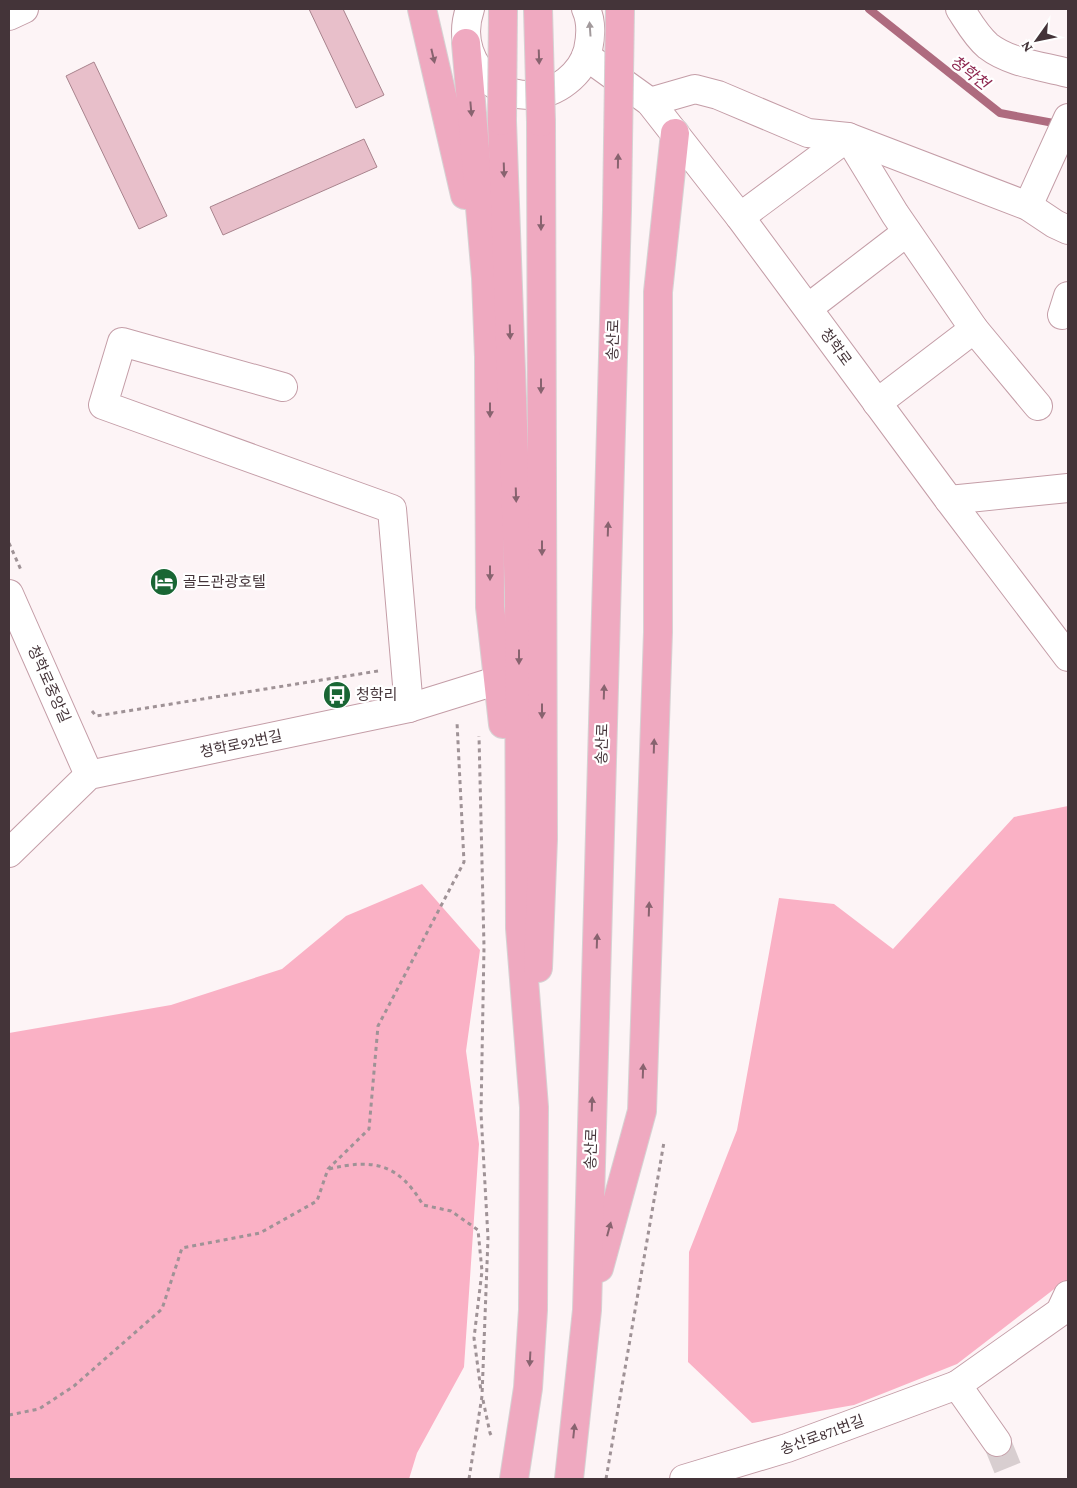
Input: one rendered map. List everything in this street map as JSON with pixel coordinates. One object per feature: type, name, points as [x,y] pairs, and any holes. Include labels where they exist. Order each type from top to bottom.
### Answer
[{"type":"main road","points":[[422,9],[486,278]]},
{"type":"main road","points":[[503,9],[502,121],[519,592],[520,928]]},
{"type":"main road","points":[[516,1473],[528,1388],[533,1310],[534,1107],[542,839],[541,122],[538,9]]},
{"type":"main road","name":"송산로","points":[[569,1479],[587,1310],[617,210],[620,9]]},
{"type":"main road","points":[[466,43],[486,278],[490,357],[490,607],[499,680],[534,1107]]},
{"type":"main road","points":[[587,1310],[642,1111],[658,632],[658,292],[674,133]]},
{"type":"street","points":[[9,16],[24,9]]},
{"type":"street","points":[[454,9],[472,62],[485,78],[502,89],[522,94],[542,94],[560,86],[576,73],[586,56],[591,35],[586,9]]},
{"type":"street","points":[[466,43],[465,22],[470,9]]},
{"type":"street","points":[[960,9],[976,34],[988,46],[1006,57],[1068,73]]},
{"type":"street","name":"청학로","points":[[586,56],[650,102],[740,217],[949,500],[1068,657]]},
{"type":"street","points":[[650,102],[696,89],[718,95],[808,133],[848,137],[1028,206],[1055,224],[1068,230]]},
{"type":"street","points":[[1028,206],[1068,118]]},
{"type":"street","points":[[740,217],[848,137]]},
{"type":"street","points":[[848,137],[894,214],[974,329],[1038,406]]},
{"type":"street","points":[[808,308],[907,232]]},
{"type":"street","points":[[877,403],[974,329]]},
{"type":"street","points":[[282,387],[122,342],[103,405],[392,509],[409,708]]},
{"type":"street","points":[[949,500],[1068,488]]},
{"type":"street","name":"청학로중앙길","points":[[9,594],[89,775]]},
{"type":"street","name":"청학로92번길","points":[[89,775],[409,708],[499,680]]},
{"type":"street","points":[[9,853],[89,775]]},
{"type":"street","name":"송산로871번길","points":[[684,1479],[787,1448],[957,1385],[1060,1312],[1068,1295]]},
{"type":"street","points":[[957,1385],[997,1442]]},
{"type":"path","points":[[96,716],[406,667]]},
{"type":"path","points":[[9,1416],[39,1409],[74,1386],[162,1309],[182,1248],[260,1233],[317,1201],[328,1170],[369,1129],[378,1026],[464,862],[456,694]]},
{"type":"path","points":[[469,1479],[482,1396],[488,1238],[481,1113],[484,947],[478,728]]},
{"type":"path","points":[[328,1170],[362,1164],[382,1167],[402,1177],[415,1191],[423,1205],[451,1210],[478,1230],[482,1271],[474,1338],[482,1396],[490,1433],[516,1473]]},
{"type":"shaded area","points":[[1068,806],[1068,1282],[1062,1283],[957,1364],[854,1405],[752,1423],[688,1362],[689,1252],[737,1130],[779,898],[834,904],[893,949],[1014,817]]},
{"type":"shaded area","points":[[422,884],[480,950],[466,1051],[479,1144],[464,1367],[417,1453],[409,1479],[9,1479],[9,1033],[171,1005],[282,969],[346,916]]},
{"type":"building","points":[[309,9],[343,9],[384,95],[356,108]]},
{"type":"building","points":[[94,62],[167,216],[139,229],[66,76]]},
{"type":"building","points":[[364,139],[377,167],[223,235],[210,207]]},
{"type":"waterway","name":"청학천","points":[[869,9],[1000,113],[1059,124]]},
{"type":"tunnel","points":[[997,1442],[1012,1479]]},
{"type":"place","name":"골드관광호텔","points":[[164,582]]},
{"type":"place","name":"청학리","points":[[337,695]]}]
